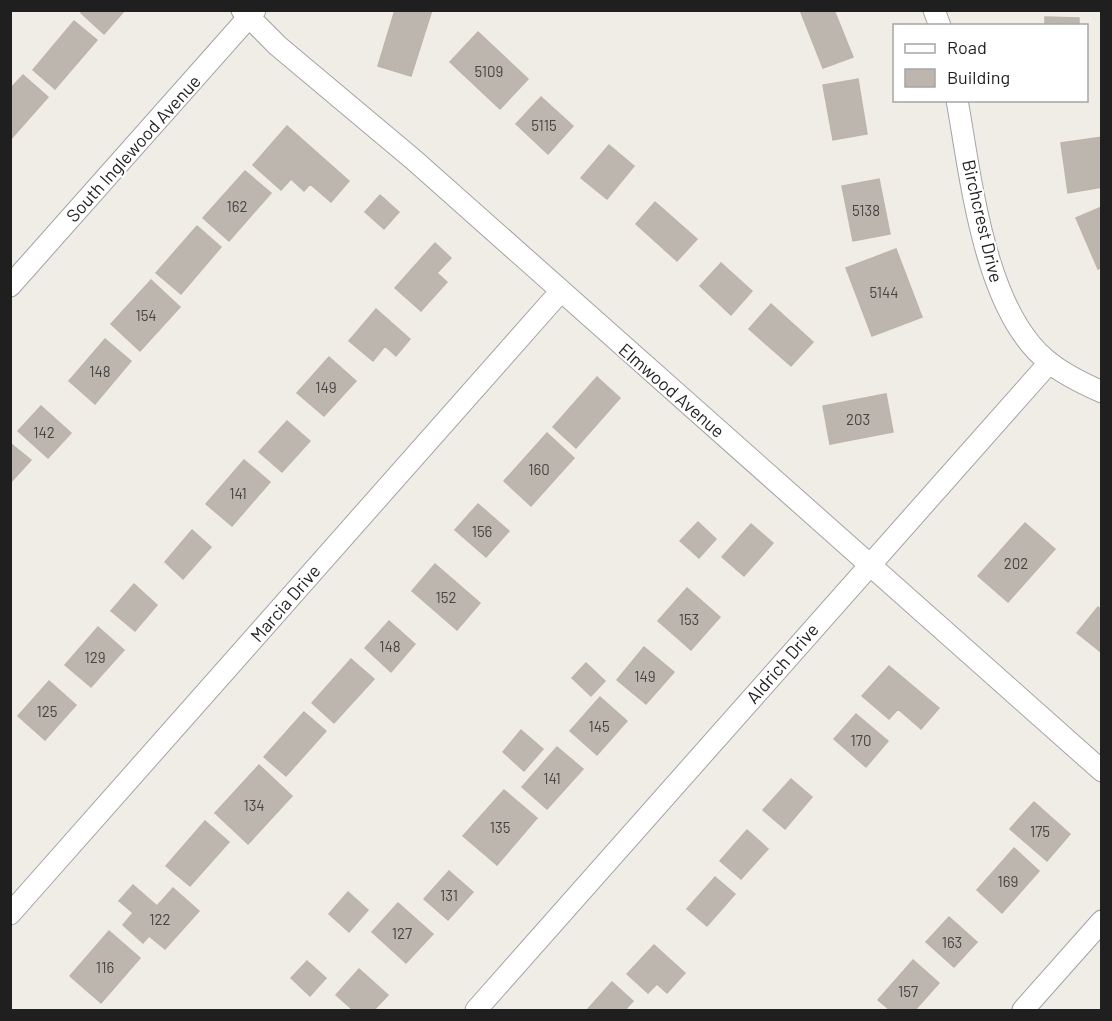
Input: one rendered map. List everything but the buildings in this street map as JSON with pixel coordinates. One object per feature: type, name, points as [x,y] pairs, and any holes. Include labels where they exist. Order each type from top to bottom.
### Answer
[{"type":"street","name":"South Inglewood Avenue","points":[[10,286],[249,13]]},
{"type":"street","name":"Elmwood Avenue","points":[[249,13],[1101,771]]},
{"type":"street","name":"Birchcrest Drive","points":[[957,102],[980,223],[997,288],[1018,327],[1049,363]]},
{"type":"street","name":"Marcia Drive","points":[[10,914],[560,292]]},
{"type":"street","points":[[1049,363],[1101,392]]},
{"type":"street","name":"Aldrich Drive","points":[[476,1011],[1049,363]]},
{"type":"street","points":[[1023,1011],[1101,921]]}]
